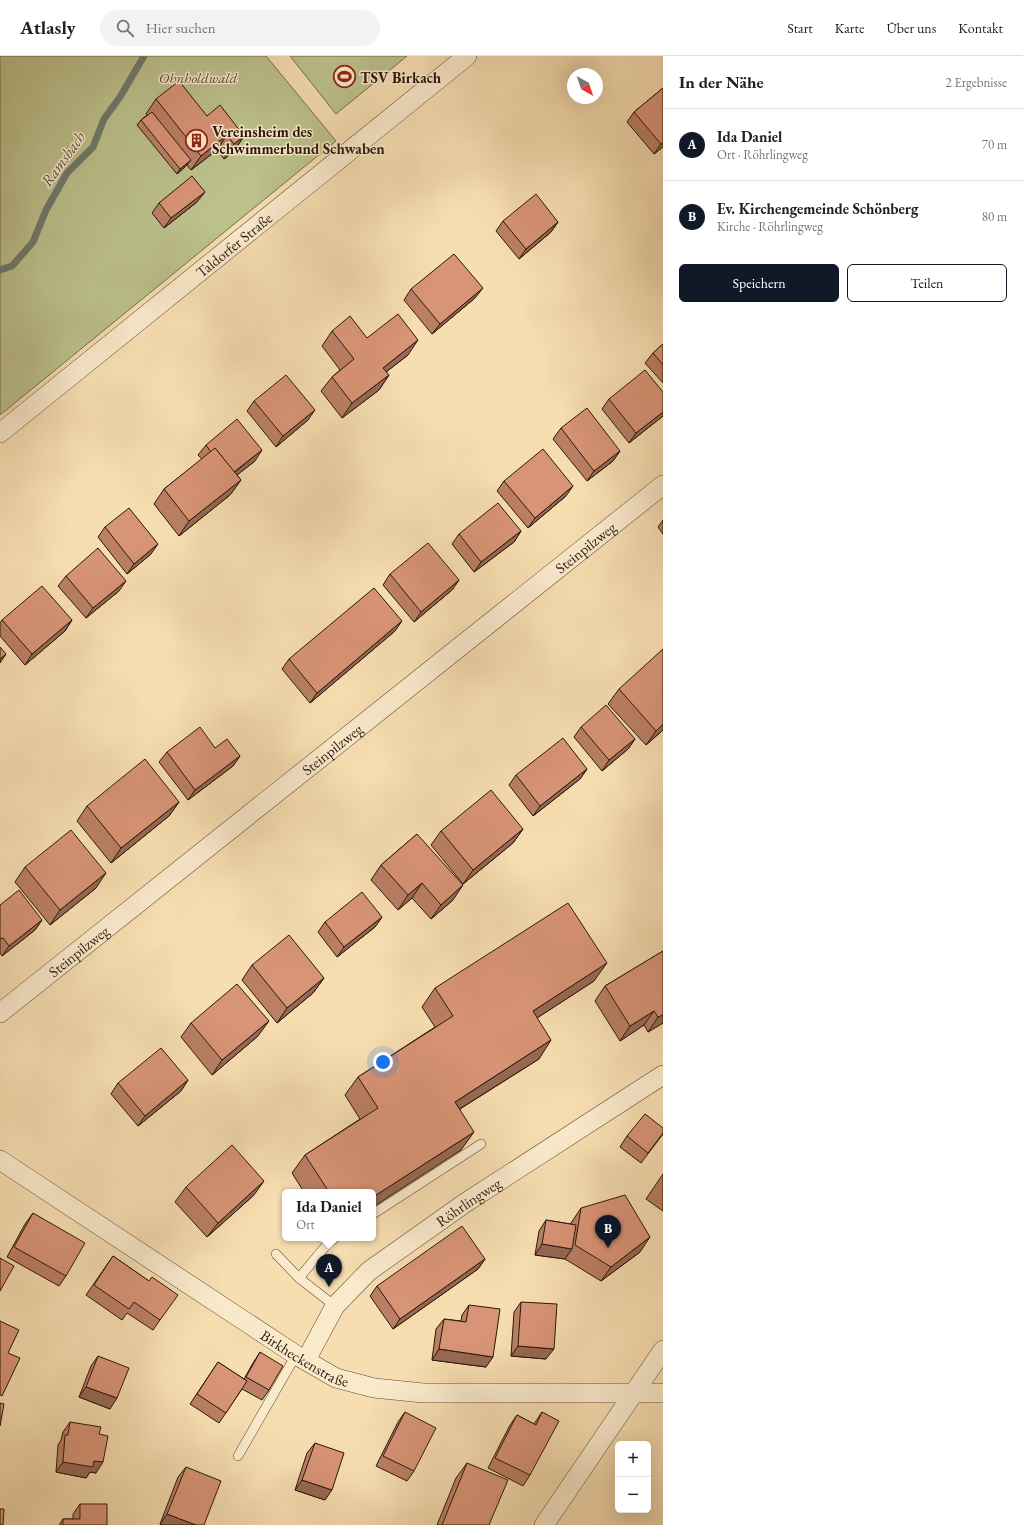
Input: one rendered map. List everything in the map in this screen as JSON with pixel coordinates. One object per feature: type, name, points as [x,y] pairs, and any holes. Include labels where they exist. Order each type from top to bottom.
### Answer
[{"type":"street","name":"Taldorfer Straße","points":[[0,433],[467,56]]},
{"type":"street","name":"Steinpilzweg","points":[[0,1013],[663,485]]},
{"type":"street","name":"Röhrlingweg","points":[[301,1358],[335,1306],[369,1271],[465,1203],[663,1075]]},
{"type":"street","name":"Birkheckenstraße","points":[[0,1160],[301,1358],[336,1378],[374,1388],[423,1394],[663,1393]]},
{"type":"street","points":[[544,1525],[663,1350]]},
{"type":"lane","points":[[376,1212],[481,1144]]},
{"type":"lane","points":[[299,1278],[330,1241]]},
{"type":"lane","points":[[276,1254],[299,1278],[335,1306]]},
{"type":"lane","points":[[238,1456],[301,1358]]},
{"type":"green space","name":"Ohnholdwald","points":[[0,56],[266,56],[336,141],[0,415]]},
{"type":"green space","name":"TSV Birkach","points":[[290,56],[407,56],[336,114]]},
{"type":"building","points":[[179,81],[207,116],[220,105],[244,136],[234,144],[227,135],[201,156],[156,99]]},
{"type":"building","points":[[663,88],[663,143],[661,144],[634,112]]},
{"type":"building","points":[[152,112],[191,160],[180,169],[141,120]]},
{"type":"building","points":[[192,176],[205,192],[171,218],[159,203]]},
{"type":"building","points":[[536,194],[558,222],[526,249],[503,221]]},
{"type":"building","points":[[454,254],[483,288],[440,324],[411,289]]},
{"type":"building","points":[[398,314],[418,340],[383,368],[389,375],[352,403],[332,377],[354,359],[332,331],[350,316],[367,338]]},
{"type":"building","points":[[663,344],[663,365],[653,353]]},
{"type":"building","points":[[645,370],[663,392],[663,412],[636,433],[609,399]]},
{"type":"building","points":[[286,375],[315,410],[283,436],[254,401]]},
{"type":"building","points":[[587,408],[620,451],[594,471],[561,428]]},
{"type":"building","points":[[237,419],[262,450],[234,472],[215,448],[211,452],[206,445]]},
{"type":"building","points":[[215,448],[241,480],[189,521],[164,489]]},
{"type":"building","points":[[543,449],[573,486],[535,518],[504,481]]},
{"type":"building","points":[[498,503],[521,531],[481,562],[459,534]]},
{"type":"building","points":[[129,508],[158,544],[134,564],[105,527]]},
{"type":"building","points":[[428,543],[459,580],[421,612],[390,574]]},
{"type":"building","points":[[98,548],[126,581],[93,608],[66,576]]},
{"type":"building","points":[[42,586],[72,620],[32,654],[2,620]]},
{"type":"building","points":[[374,588],[402,621],[317,693],[289,659]]},
{"type":"building","points":[[0,647],[6,654],[0,659]]},
{"type":"building","points":[[663,649],[663,724],[656,731],[619,689]]},
{"type":"building","points":[[606,705],[635,739],[609,760],[581,727]]},
{"type":"building","points":[[200,727],[215,748],[227,739],[240,756],[195,790],[167,752]]},
{"type":"building","points":[[563,738],[587,769],[540,806],[516,775]]},
{"type":"building","points":[[145,759],[179,802],[121,848],[87,806]]},
{"type":"building","points":[[491,790],[523,829],[473,870],[441,831]]},
{"type":"building","points":[[71,830],[106,873],[60,910],[25,867]]},
{"type":"building","points":[[417,834],[463,885],[441,905],[422,883],[408,895],[381,865]]},
{"type":"building","points":[[19,890],[42,920],[9,946],[3,938],[0,939],[0,905]]},
{"type":"building","points":[[362,892],[382,917],[344,947],[325,922]]},
{"type":"building","points":[[568,903],[607,963],[533,1011],[551,1040],[455,1102],[474,1132],[376,1195],[376,1189],[327,1189],[305,1155],[378,1108],[358,1077],[453,1016],[435,988]]},
{"type":"building","points":[[289,935],[324,978],[287,1008],[252,965]]},
{"type":"building","points":[[663,951],[663,1015],[658,1017],[654,1011],[630,1026],[605,986]]},
{"type":"building","points":[[237,984],[269,1021],[222,1060],[191,1023]]},
{"type":"building","points":[[161,1048],[188,1080],[145,1116],[118,1083]]},
{"type":"building","points":[[645,1114],[663,1128],[663,1133],[648,1153],[627,1136]]},
{"type":"building","points":[[232,1145],[264,1181],[218,1223],[186,1187]]},
{"type":"building","points":[[625,1195],[650,1237],[611,1267],[575,1245],[581,1208]]},
{"type":"building","points":[[33,1213],[85,1243],[66,1276],[14,1247]]},
{"type":"building","points":[[546,1220],[576,1225],[572,1249],[542,1244]]},
{"type":"building","points":[[462,1226],[485,1259],[400,1319],[377,1286]]},
{"type":"building","points":[[113,1256],[149,1281],[152,1277],[178,1295],[160,1320],[134,1302],[129,1309],[94,1285]]},
{"type":"building","points":[[0,1258],[14,1266],[0,1291]]},
{"type":"building","points":[[521,1302],[557,1304],[554,1349],[518,1346]]},
{"type":"building","points":[[469,1305],[500,1309],[493,1357],[439,1349],[444,1319],[466,1322]]},
{"type":"building","points":[[0,1321],[19,1330],[8,1353],[20,1358],[2,1396],[0,1395]]},
{"type":"building","points":[[260,1352],[283,1366],[269,1390],[246,1377]]},
{"type":"building","points":[[98,1356],[129,1368],[117,1398],[86,1387]]},
{"type":"building","points":[[218,1362],[247,1381],[226,1413],[197,1394]]},
{"type":"building","points":[[0,1403],[4,1404],[0,1426]]},
{"type":"building","points":[[405,1412],[436,1428],[414,1471],[383,1456]]},
{"type":"building","points":[[542,1412],[559,1421],[530,1475],[495,1458],[517,1415],[536,1425]]},
{"type":"building","points":[[70,1422],[101,1427],[99,1434],[108,1436],[103,1462],[94,1461],[93,1467],[63,1462],[65,1435],[68,1435]]},
{"type":"building","points":[[315,1443],[344,1453],[332,1490],[302,1480]]},
{"type":"building","points":[[467,1463],[508,1480],[489,1525],[442,1525]]},
{"type":"building","points":[[186,1467],[221,1481],[204,1525],[196,1525],[167,1514]]},
{"type":"building","points":[[80,1504],[107,1504],[107,1525],[63,1525],[63,1519],[80,1519]]},
{"type":"building","points":[[0,1509],[4,1509],[3,1525],[0,1525]]},
{"type":"waterway","name":"Ramsbach","points":[[0,270],[12,266],[33,242],[46,210],[67,173],[93,147],[104,119],[120,97],[144,56]]},
{"type":"place","name":"TSV Birkach","points":[[344,77]]},
{"type":"place","name":"Vereinsheim des Schwimmerbund Schwaben","points":[[196,140]]},
{"type":"place","name":"Ev. Kirchengemeinde Schönberg","points":[[608,1248]]},
{"type":"place","name":"Ida Daniel","points":[[329,1287]]}]
